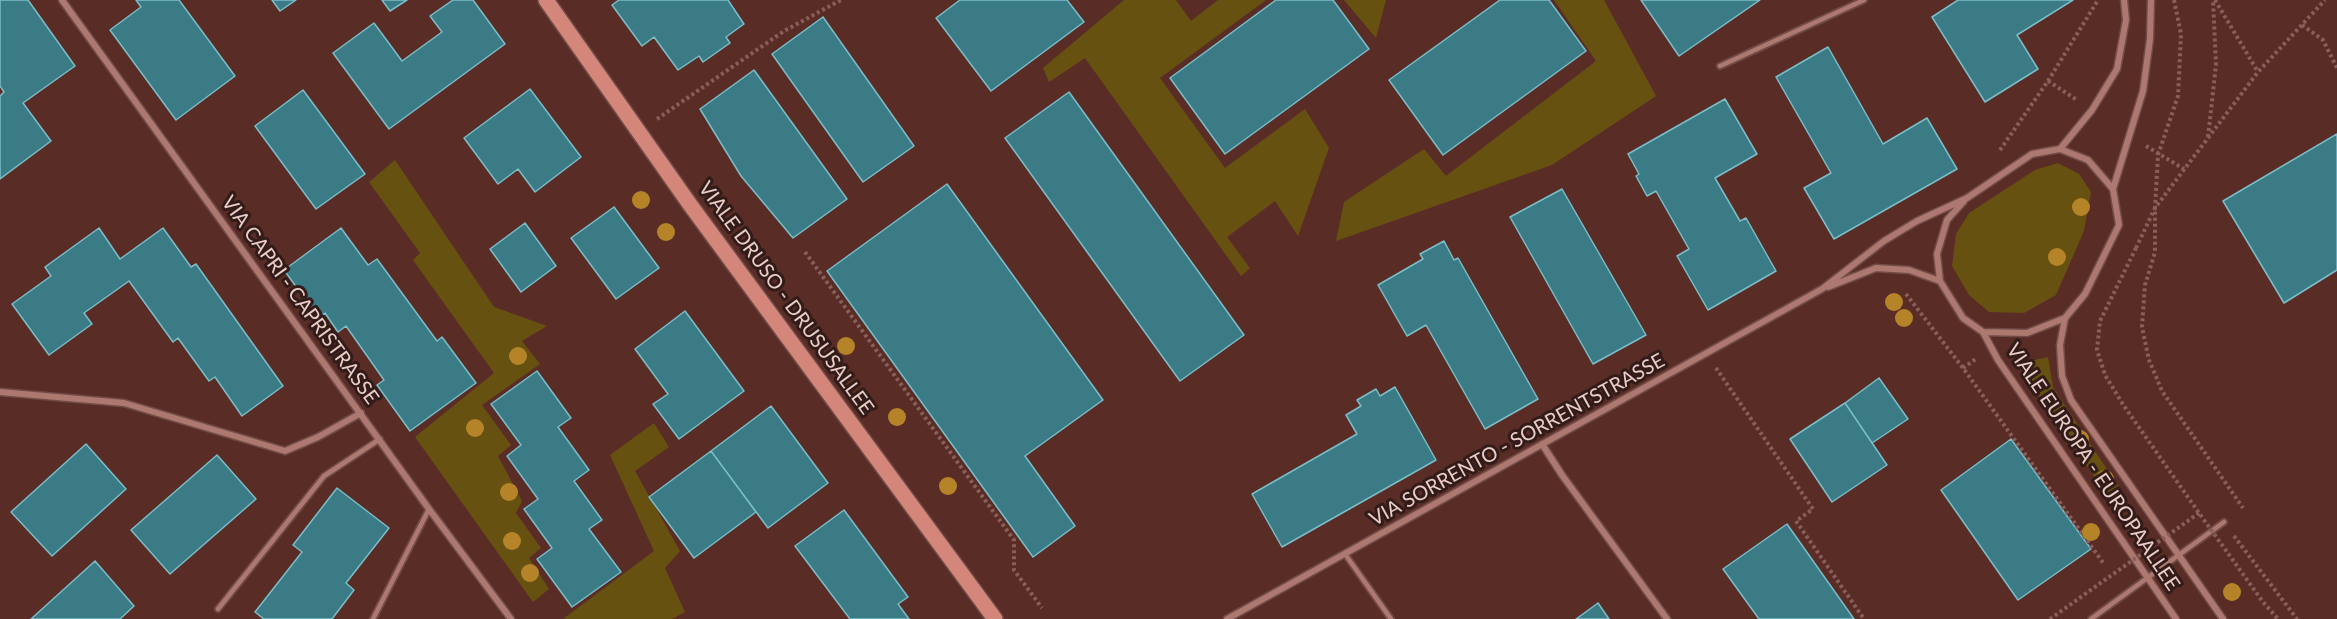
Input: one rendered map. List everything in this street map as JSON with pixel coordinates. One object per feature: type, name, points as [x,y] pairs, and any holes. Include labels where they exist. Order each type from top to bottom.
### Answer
[{"type":"main road","name":"VIALE DRUSO - DRUSUSALLEE","points":[[546,0],[995,619]]},
{"type":"street","name":"VIA CAPRI - CAPRISTRASSE","points":[[62,0],[511,619]]},
{"type":"street","points":[[2113,189],[2088,160],[2060,149],[2092,110],[2117,69],[2127,21],[2124,0]]},
{"type":"street","points":[[1940,281],[1964,318],[1983,332],[2026,333],[2065,318],[2085,294],[2120,225],[2113,189],[2142,91],[2150,39],[2151,0]]},
{"type":"street","name":"VIA SORRENTO - SORRENTSTRASSE","points":[[1227,619],[1822,289],[1884,241],[1917,221],[1966,198],[2032,154],[2060,149]]},
{"type":"street","name":"VIA SORRENTO - SORRENTSTRASSE","points":[[1822,289],[1876,268],[1909,270],[1940,281],[1937,254],[1947,220],[1966,198]]},
{"type":"street","name":"VIALE EUROPA - EUROPAALLEE","points":[[2065,318],[2060,345],[2062,376],[2071,400],[2223,619]]},
{"type":"street","name":"VIALE EUROPA - EUROPAALLEE","points":[[1983,332],[1998,360],[2176,619]]},
{"type":"street","points":[[0,393],[123,403],[285,451],[318,437],[361,412]]},
{"type":"street","points":[[1542,444],[1667,619]]},
{"type":"lane","points":[[1720,66],[1864,0]]},
{"type":"lane","points":[[218,609],[324,476],[380,439]]},
{"type":"lane","points":[[373,619],[429,509]]},
{"type":"lane","points":[[2091,619],[2224,522]]},
{"type":"lane","points":[[1345,554],[1391,619]]},
{"type":"path","points":[[639,131],[784,31],[841,0]]},
{"type":"path","points":[[2008,171],[1998,154],[2048,81],[2098,0]]},
{"type":"path","points":[[2174,0],[2181,34],[2178,96],[2158,155],[2155,208],[2156,252],[2145,285],[2142,327],[2149,360],[2162,391],[2242,508]]},
{"type":"path","points":[[2208,137],[2216,66],[2214,0]]},
{"type":"path","points":[[2214,0],[2258,72]]},
{"type":"path","points":[[2278,619],[2199,513],[2124,406],[2104,375],[2097,350],[2100,321],[2155,208],[2258,72],[2325,0]]},
{"type":"path","points":[[2302,25],[2323,40],[2337,68]]},
{"type":"path","points":[[805,252],[1014,540],[1014,570],[1042,608]]},
{"type":"path","points":[[1906,294],[1963,368],[2104,564]]},
{"type":"path","points":[[1706,355],[1813,509],[1796,521],[1864,619]]},
{"type":"path","points":[[1963,368],[1980,357]]},
{"type":"path","points":[[2050,619],[2199,513]]},
{"type":"path","points":[[2224,522],[2297,619]]},
{"type":"shaded area","points":[[1124,0],[1176,0],[1191,21],[1218,0],[1266,0],[1160,78],[1225,168],[1305,109],[1329,148],[1298,236],[1275,201],[1227,237],[1250,268],[1241,276],[1085,58],[1049,82],[1043,68]]},
{"type":"shaded area","points":[[1344,0],[1386,0],[1376,38]]},
{"type":"shaded area","points":[[1554,0],[1604,0],[1656,96],[1552,165],[1336,241],[1344,202],[1424,149],[1446,176],[1596,61]]},
{"type":"shaded area","points":[[395,160],[494,307],[547,326],[522,341],[540,364],[482,405],[511,445],[498,456],[522,501],[516,513],[541,548],[529,558],[549,589],[533,602],[415,437],[494,373],[413,260],[420,253],[369,182]]},
{"type":"shaded area","points":[[2058,163],[2079,174],[2091,192],[2084,231],[2056,295],[2024,313],[1989,312],[1969,295],[1952,266],[1956,234],[1969,213],[2035,170]]},
{"type":"shaded area","points":[[2048,357],[2053,387],[2124,495],[2124,501],[2113,504],[2017,364]]},
{"type":"shaded area","points":[[654,423],[669,447],[635,471],[680,551],[665,568],[685,612],[672,619],[563,619],[654,551],[610,455]]},
{"type":"building","points":[[0,0],[28,0],[75,66],[23,103],[51,141],[0,179],[0,96],[4,92],[0,86]]},
{"type":"building","points":[[136,0],[179,0],[235,76],[176,120],[110,30],[141,7]]},
{"type":"building","points":[[272,0],[296,0],[280,11]]},
{"type":"building","points":[[382,0],[407,0],[390,11]]},
{"type":"building","points":[[453,0],[473,0],[505,44],[389,129],[333,53],[374,23],[402,61],[442,32],[430,16]]},
{"type":"building","points":[[619,0],[728,0],[744,24],[726,37],[730,43],[703,62],[699,56],[678,70],[654,37],[642,46],[612,5]]},
{"type":"building","points":[[960,0],[1067,0],[1084,22],[991,91],[936,18]]},
{"type":"building","points":[[1276,0],[1333,0],[1369,49],[1225,154],[1170,78]]},
{"type":"building","points":[[1500,0],[1549,0],[1586,51],[1443,155],[1389,80]]},
{"type":"building","points":[[1641,0],[1760,0],[1679,56]]},
{"type":"building","points":[[1958,0],[2073,0],[2017,35],[2038,69],[1985,102],[1932,17]]},
{"type":"building","points":[[823,17],[914,146],[863,182],[772,54]]},
{"type":"building","points":[[1828,47],[1883,144],[1927,118],[1957,169],[1834,239],[1804,188],[1831,173],[1776,77]]},
{"type":"building","points":[[754,70],[847,199],[793,238],[741,176],[700,109]]},
{"type":"building","points":[[530,89],[581,157],[535,192],[518,169],[498,184],[464,138]]},
{"type":"building","points":[[303,90],[365,174],[316,209],[255,126]]},
{"type":"building","points":[[1069,92],[1244,335],[1180,381],[1005,138]]},
{"type":"building","points":[[1725,99],[1757,154],[1715,178],[1740,221],[1746,218],[1776,271],[1708,310],[1677,256],[1689,249],[1656,191],[1647,196],[1628,154]]},
{"type":"building","points":[[2337,134],[2337,270],[2284,303],[2223,201]]},
{"type":"building","points":[[947,184],[1103,400],[1025,456],[1075,526],[1033,557],[827,271]]},
{"type":"building","points":[[1562,189],[1646,335],[1593,364],[1510,217]]},
{"type":"building","points":[[614,207],[659,268],[616,299],[571,238]]},
{"type":"building","points":[[525,223],[556,266],[521,292],[490,249]]},
{"type":"building","points":[[99,228],[120,259],[163,228],[191,267],[196,264],[283,386],[242,416],[215,377],[209,381],[178,338],[173,342],[129,281],[84,313],[92,324],[49,355],[12,304],[51,276],[45,267]]},
{"type":"building","points":[[341,228],[368,265],[377,259],[437,341],[442,337],[476,383],[410,431],[377,385],[384,380],[346,326],[338,332],[325,313],[319,318],[284,270]]},
{"type":"building","points":[[1444,241],[1454,260],[1458,258],[1538,399],[1485,429],[1426,325],[1407,336],[1378,285],[1423,259],[1420,254]]},
{"type":"building","points":[[685,311],[744,391],[679,439],[653,404],[668,394],[635,349]]},
{"type":"building","points":[[537,371],[571,418],[558,427],[589,470],[574,481],[602,520],[589,529],[621,572],[572,607],[537,559],[552,548],[524,509],[538,499],[507,456],[521,445],[491,404]]},
{"type":"building","points":[[1879,378],[1908,419],[1872,443],[1845,403]]},
{"type":"building","points":[[1395,387],[1436,460],[1282,547],[1252,494],[1357,434],[1346,415],[1361,406],[1357,400],[1376,389],[1380,396]]},
{"type":"building","points":[[1845,403],[1887,465],[1832,502],[1790,439]]},
{"type":"building","points":[[771,406],[828,483],[768,528],[711,451]]},
{"type":"building","points":[[2011,439],[2091,549],[2018,600],[1941,490]]},
{"type":"building","points":[[86,444],[126,489],[52,556],[11,512]]},
{"type":"building","points":[[711,451],[756,512],[694,558],[649,497]]},
{"type":"building","points":[[217,455],[256,499],[170,574],[131,530]]},
{"type":"building","points":[[337,488],[389,528],[346,583],[354,590],[332,619],[264,619],[255,612],[302,552],[293,545]]},
{"type":"building","points":[[844,510],[908,597],[898,604],[909,619],[850,619],[795,546]]},
{"type":"building","points":[[1787,524],[1854,619],[1759,619],[1723,569]]},
{"type":"building","points":[[95,561],[134,606],[120,619],[31,619]]},
{"type":"building","points":[[1598,603],[1609,619],[1576,619]]}]
